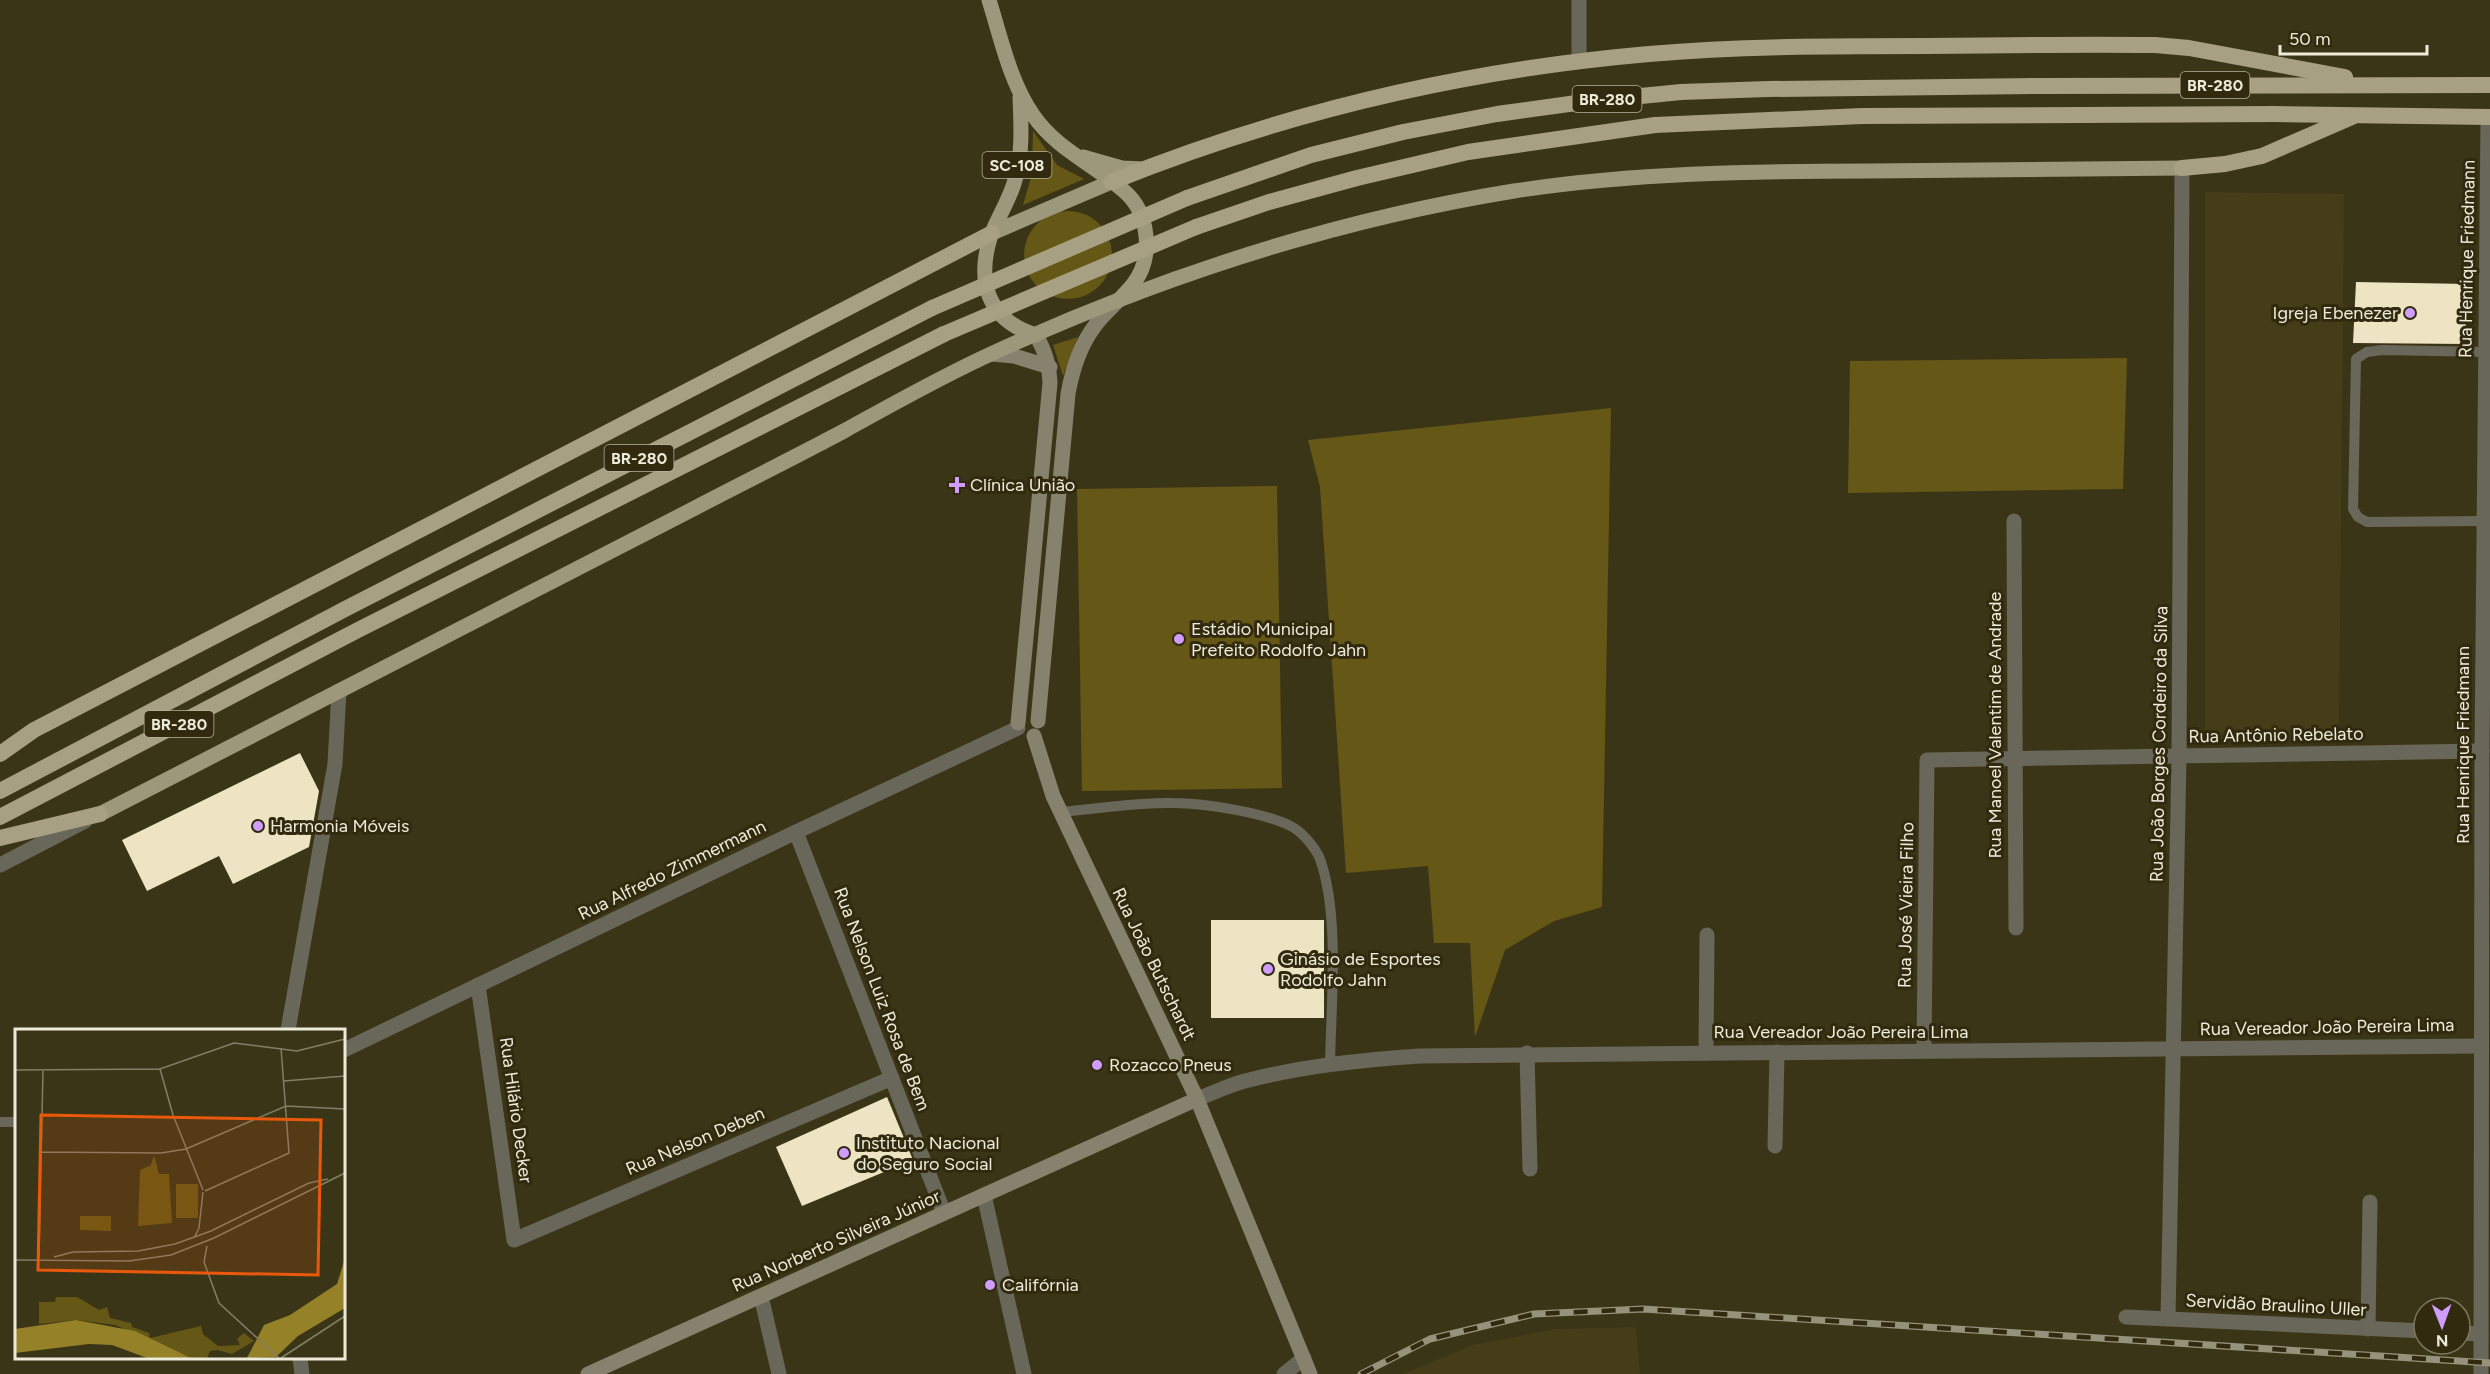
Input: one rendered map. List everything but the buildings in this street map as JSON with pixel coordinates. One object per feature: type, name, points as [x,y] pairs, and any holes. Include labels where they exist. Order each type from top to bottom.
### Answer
[{"type":"highway","points":[[1111,182],[1303,116],[1378,98],[1494,74],[1649,54],[1803,47],[2155,45],[2189,48],[2391,85]]},
{"type":"highway","name":"BR-280","points":[[0,791],[357,602],[932,308],[1186,198],[1311,155],[1403,132],[1497,114],[1682,92],[1768,89],[2490,85]]},
{"type":"highway","points":[[2182,168],[2224,164],[2262,156],[2355,115]]},
{"type":"highway","name":"BR-280","points":[[0,817],[358,630],[944,334],[1196,227],[1291,196],[1468,152],[1655,125],[1862,116],[2489,117]]},
{"type":"highway","points":[[0,754],[34,730],[992,233]]},
{"type":"highway","points":[[0,838],[100,814]]},
{"type":"main road","name":"SC-108","points":[[989,0],[1020,93],[1043,128],[1065,150],[1111,182]]},
{"type":"main road","name":"SC-108","points":[[992,233],[1016,178],[1021,126],[1020,93]]},
{"type":"main road","points":[[1065,150],[1122,168],[1144,169]]},
{"type":"main road","points":[[100,814],[991,354],[1117,302],[1207,269],[1345,227],[1515,191],[1605,181],[1780,171],[2182,168]]},
{"type":"main road","points":[[1018,726],[1050,367],[1045,350],[1036,335],[1019,330],[995,309],[984,276],[984,260],[992,233],[1111,182],[1124,191],[1136,204],[1145,225],[1148,241],[1143,265],[1136,281],[1117,302]]},
{"type":"main road","points":[[969,244],[1011,192]]},
{"type":"main road","name":"Rua João Butschardt","points":[[1117,302],[1094,326],[1072,375],[1068,394],[1036,729],[1042,764],[1060,812],[1197,1098],[1310,1374]]},
{"type":"main road","points":[[991,354],[1014,356],[1050,367]]},
{"type":"main road","points":[[1018,726],[1029,716],[1036,729]]},
{"type":"main road","name":"Rua Norberto Silveira Júnior","points":[[588,1374],[1197,1098]]},
{"type":"street","points":[[1579,0],[1579,62]]},
{"type":"street","name":"Rua Henrique Friedmann","points":[[2481,1374],[2486,1046],[2482,751],[2489,117]]},
{"type":"street","name":"Rua João Borges Cordeiro da Silva","points":[[2168,1319],[2179,756],[2182,168]]},
{"type":"street","name":"Rua Manoel Valentim de Andrade","points":[[2014,521],[2016,928]]},
{"type":"street","points":[[288,1029],[335,764],[339,691]]},
{"type":"street","name":"Rua Alfredo Zimmermann","points":[[345,1050],[1018,726]]},
{"type":"street","name":"Rua Antônio Rebelato","points":[[1927,760],[2482,751]]},
{"type":"street","name":"Rua José Vieira Filho","points":[[1924,1051],[1927,760]]},
{"type":"street","points":[[0,865],[100,814]]},
{"type":"street","name":"Rua Nelson Luiz Rosa de Bem","points":[[796,832],[944,1213]]},
{"type":"street","points":[[1706,1053],[1707,935]]},
{"type":"street","name":"Rua Hilário Decker","points":[[478,985],[514,1240]]},
{"type":"street","name":"Rua Vereador João Pereira Lima","points":[[1197,1098],[1244,1082],[1330,1064],[1420,1056],[1527,1053],[2486,1046]]},
{"type":"street","points":[[1775,1146],[1777,1052]]},
{"type":"street","points":[[1527,1053],[1530,1169]]},
{"type":"street","name":"Rua Nelson Deben","points":[[514,1240],[892,1077]]},
{"type":"street","points":[[984,1195],[1024,1374]]},
{"type":"street","points":[[2368,1329],[2370,1202]]},
{"type":"street","points":[[761,1296],[779,1374]]},
{"type":"street","name":"Servidão Braulino Uller","points":[[2126,1317],[2412,1331]]},
{"type":"street","points":[[2472,1334],[2481,1334]]},
{"type":"street","points":[[1284,1374],[1304,1358]]},
{"type":"street","points":[[300,1359],[302,1374]]},
{"type":"lane","points":[[2484,521],[2367,522],[2358,517],[2354,508],[2355,358],[2367,352],[2382,350],[2486,352]]},
{"type":"lane","points":[[1060,812],[1174,803],[1225,809],[1269,818],[1294,828],[1304,836],[1319,858],[1332,918],[1330,1064]]},
{"type":"shaded area","points":[[1033,131],[1057,165],[1084,179],[1023,205],[1032,174]]},
{"type":"shaded area","points":[[2205,192],[2344,194],[2339,739],[2205,740]]},
{"type":"shaded area","points":[[1068,211],[1093,218],[1105,230],[1112,255],[1105,280],[1093,292],[1068,299],[1043,292],[1031,280],[1024,255],[1031,230],[1043,218]]},
{"type":"shaded area","points":[[1078,337],[1063,376],[1053,345]]},
{"type":"shaded area","points":[[2127,358],[2123,489],[1848,493],[1850,361]]},
{"type":"shaded area","points":[[1611,408],[1602,907],[1554,921],[1505,950],[1475,1037],[1470,943],[1434,943],[1428,866],[1346,873],[1320,487],[1308,440]]},
{"type":"shaded area","name":"Estádio Municipal Prefeito Rodolfo Jahn","points":[[1277,486],[1282,788],[1082,791],[1077,489]]},
{"type":"shaded area","points":[[1636,1327],[1640,1374],[1403,1374],[1473,1345],[1555,1329]]},
{"type":"railway","points":[[1361,1374],[1430,1339],[1534,1314],[1643,1309],[2490,1363]]},
{"type":"place","name":"Igreja Ebenezer","points":[[2410,313]]},
{"type":"place","name":"Clínica União","points":[[957,485]]},
{"type":"place","name":"Estádio Municipal Prefeito Rodolfo Jahn","points":[[1179,639]]},
{"type":"place","name":"Harmonia Móveis","points":[[258,826]]},
{"type":"place","name":"Ginásio de Esportes Rodolfo Jahn","points":[[1268,969]]},
{"type":"place","name":"Rozacco Pneus","points":[[1097,1065]]},
{"type":"place","name":"Instituto Nacional do Seguro Social","points":[[844,1153]]},
{"type":"place","name":"Califórnia","points":[[990,1285]]}]
